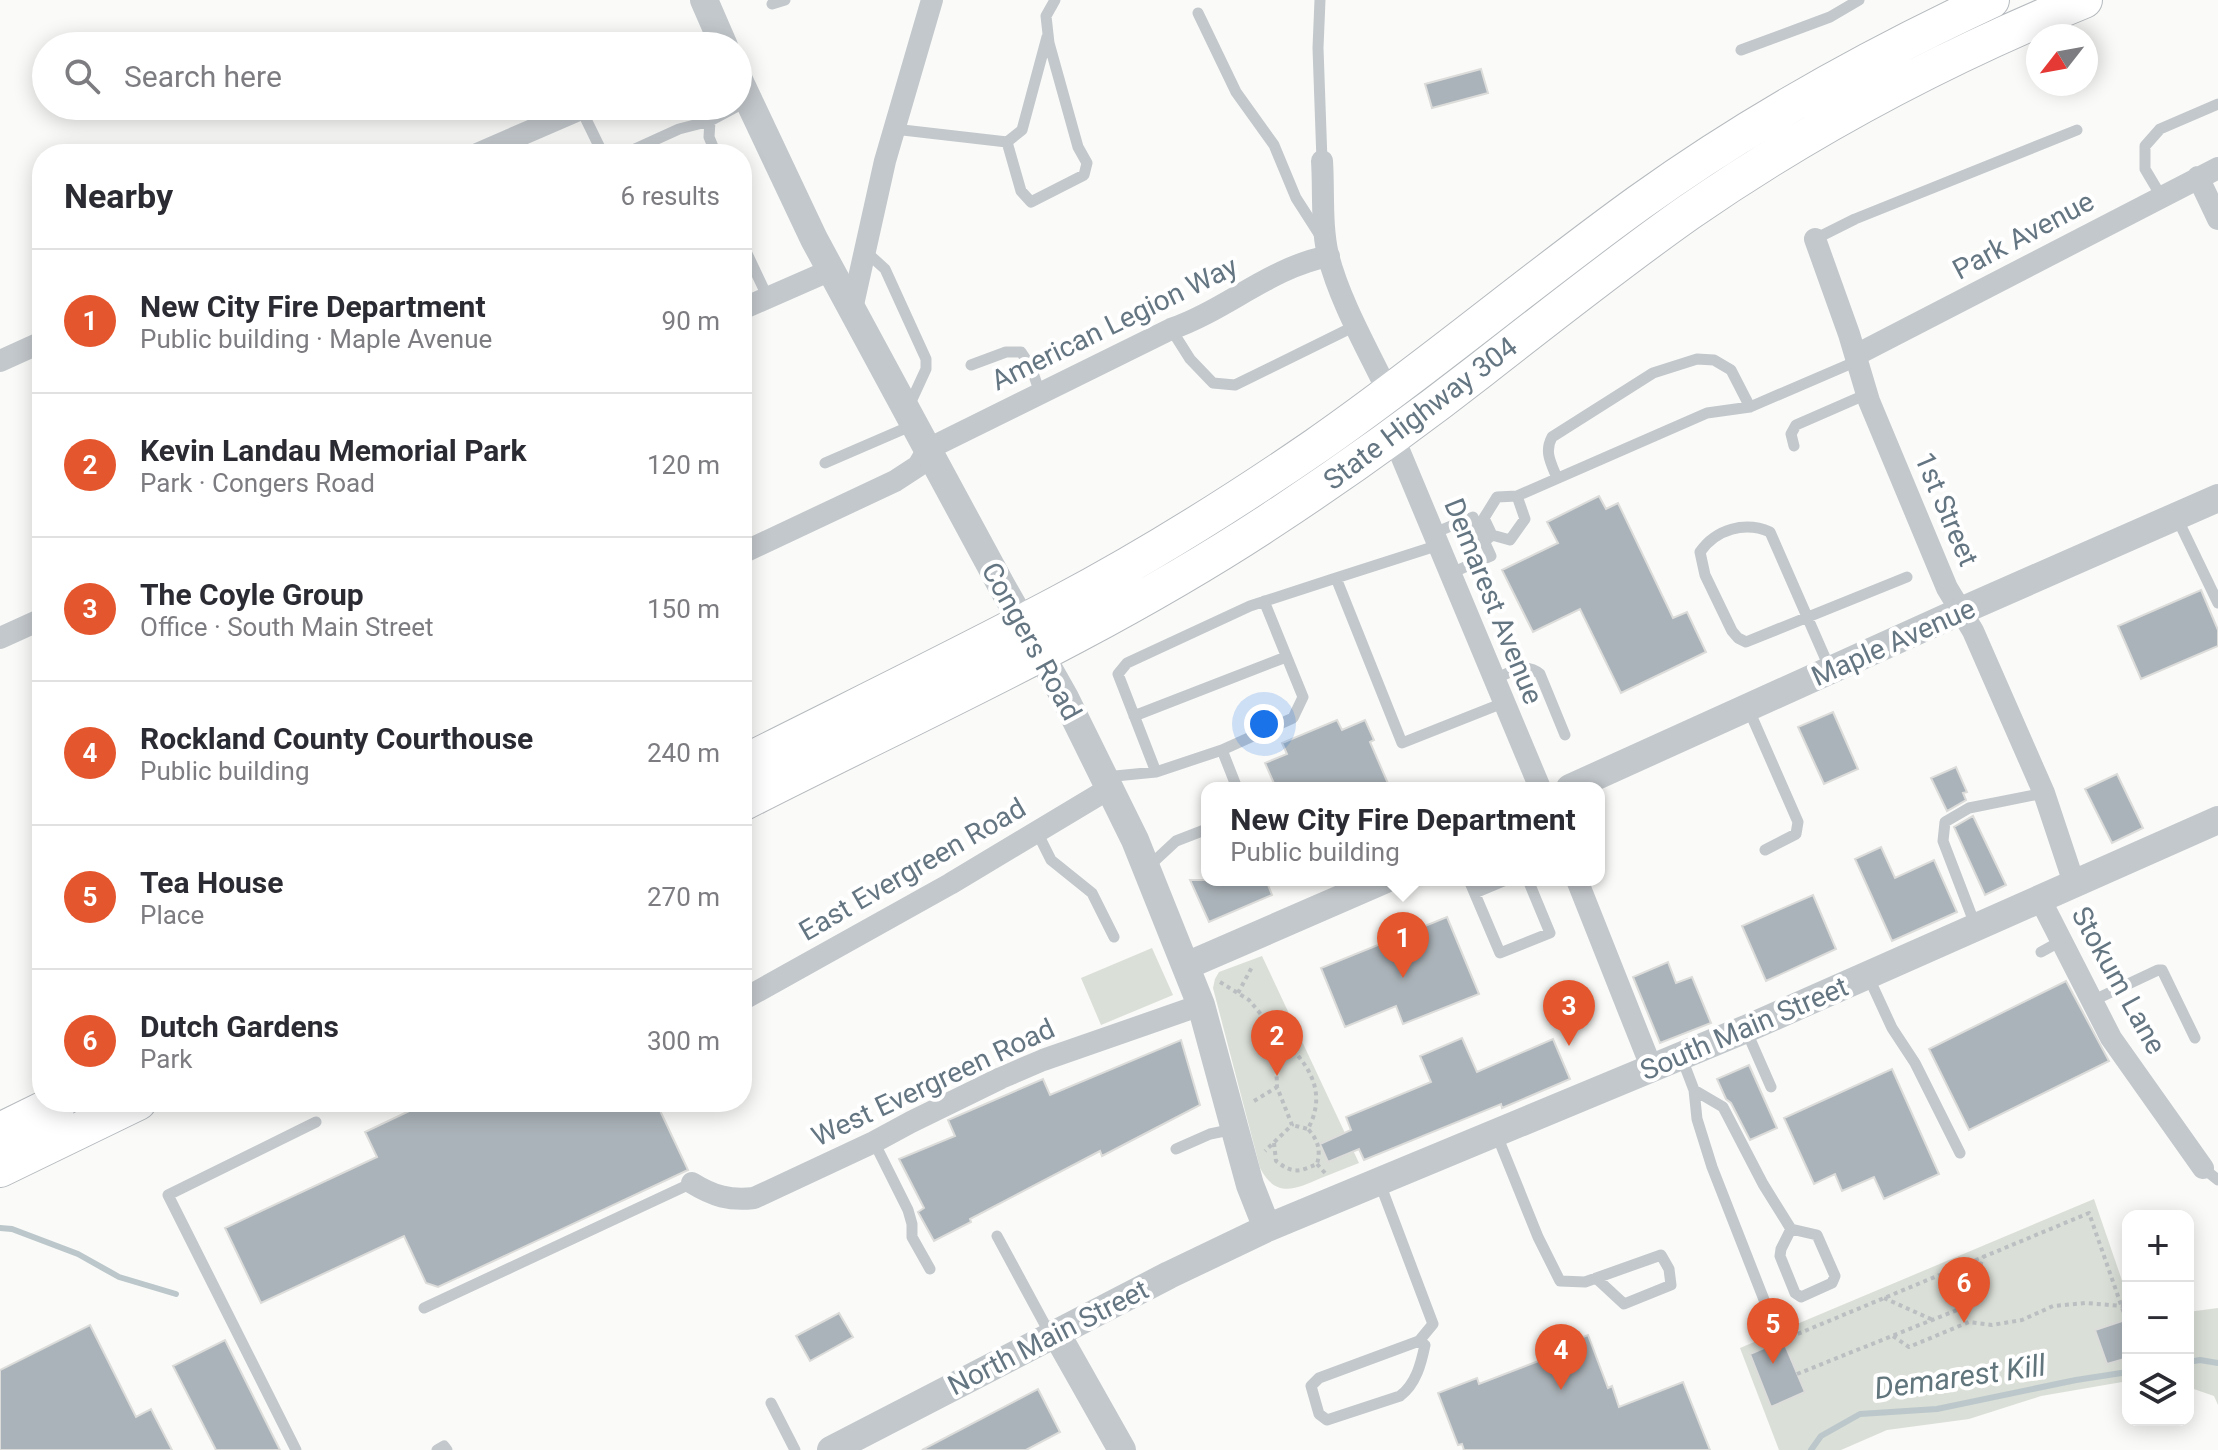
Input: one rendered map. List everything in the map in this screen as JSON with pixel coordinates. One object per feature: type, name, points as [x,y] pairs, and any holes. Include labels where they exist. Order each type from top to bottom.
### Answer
[{"type":"main road","name":"State Highway 304","points":[[752,759],[1022,622],[1187,530],[1389,394],[1611,223],[1703,159],[1840,76],[1991,0]]},
{"type":"main road","name":"State Highway 304","points":[[752,798],[1041,655],[1228,548],[1393,436],[1628,256],[1783,151],[1911,79],[2084,0]]},
{"type":"main road","points":[[0,1131],[39,1112]]},
{"type":"main road","points":[[0,1169],[117,1112]]},
{"type":"street","points":[[704,0],[718,32]]},
{"type":"street","points":[[852,309],[894,129],[932,0]]},
{"type":"street","points":[[500,144],[556,120]]},
{"type":"street","name":"Congers Road","points":[[752,120],[1065,698],[1148,867],[1201,1005],[1250,1185],[1267,1228]]},
{"type":"street","points":[[1322,161],[1327,250],[1342,293],[1389,394]]},
{"type":"street","points":[[2208,172],[2218,219]]},
{"type":"street","name":"Park Avenue","points":[[1857,358],[2208,172]]},
{"type":"street","name":"1st Street","points":[[1815,239],[1867,394],[1947,588],[1973,631],[2044,793],[2074,883]]},
{"type":"street","name":"American Legion Way","points":[[752,548],[895,481],[918,466],[917,428],[1040,393],[1193,321],[1327,250]]},
{"type":"street","points":[[752,305],[831,270]]},
{"type":"street","points":[[0,361],[32,347]]},
{"type":"street","name":"Demarest Avenue","points":[[1393,436],[1537,782]]},
{"type":"street","name":"Maple Avenue","points":[[1583,782],[2218,498]]},
{"type":"street","points":[[0,638],[32,624]]},
{"type":"street","name":"East Evergreen Road","points":[[752,994],[950,884],[1037,832],[1107,783]]},
{"type":"street","name":"South Main Street","points":[[1267,1228],[1746,1029],[2218,820]]},
{"type":"street","points":[[1186,966],[1370,886]]},
{"type":"street","points":[[1579,886],[1652,1069]]},
{"type":"street","name":"Stokum Lane","points":[[2040,899],[2051,946],[2092,1001],[2111,1038],[2210,1174]]},
{"type":"street","name":"West Evergreen Road","points":[[692,1183],[723,1198],[754,1198],[1043,1060],[1201,1005]]},
{"type":"street","name":"North Main Street","points":[[831,1450],[866,1438],[1053,1335],[1267,1228]]},
{"type":"street","points":[[1053,1335],[1122,1450]]},
{"type":"lane","points":[[772,4],[785,0]]},
{"type":"lane","points":[[1007,142],[1021,191],[1031,202],[1084,175],[1087,163],[1078,147],[1048,35],[1046,16],[1055,0]]},
{"type":"lane","points":[[1320,0],[1318,48],[1322,161]]},
{"type":"lane","points":[[1741,50],[1830,17],[1859,0]]},
{"type":"lane","points":[[1198,13],[1236,92],[1274,145],[1296,198],[1327,250]]},
{"type":"lane","points":[[894,129],[1007,142],[1022,130],[1048,35]]},
{"type":"lane","points":[[2161,196],[2145,169],[2145,146],[2160,129],[2218,104]]},
{"type":"lane","points":[[590,120],[601,144]]},
{"type":"lane","points":[[646,144],[679,129],[710,121],[712,144]]},
{"type":"lane","points":[[1815,239],[1855,219],[2077,130]]},
{"type":"lane","points":[[825,463],[917,428],[926,359],[885,269],[864,250]]},
{"type":"lane","points":[[752,264],[768,298]]},
{"type":"lane","points":[[1171,329],[1190,359],[1213,383],[1235,385],[1357,325]]},
{"type":"lane","points":[[971,365],[1006,352],[1021,352],[1031,367],[1040,393]]},
{"type":"lane","points":[[1451,573],[1491,556],[1484,518],[1497,497],[1517,496],[1707,413],[1750,407],[1857,358]]},
{"type":"lane","points":[[1557,478],[1547,456],[1552,437],[1653,373],[1697,359],[1714,360],[1731,370],[1750,407]]},
{"type":"lane","points":[[1794,446],[1791,434],[1796,425],[1867,394]]},
{"type":"lane","points":[[1156,772],[1118,674],[1127,663],[1264,601],[1336,578],[1437,539],[1473,517],[1488,538],[1510,540],[1525,519],[1517,496]]},
{"type":"lane","points":[[2176,517],[2218,603]]},
{"type":"lane","points":[[1831,670],[1807,616],[1770,532],[1755,525],[1742,526],[1709,539],[1700,552],[1705,575],[1732,631],[1746,642],[1807,616],[1907,577]]},
{"type":"lane","points":[[1336,578],[1402,743],[1503,703]]},
{"type":"lane","points":[[1107,783],[1156,772],[1222,750],[1293,718],[1303,697],[1264,601]]},
{"type":"lane","points":[[1134,716],[1286,657]]},
{"type":"lane","points":[[1493,680],[1523,667],[1534,669],[1540,674],[1565,735]]},
{"type":"lane","points":[[1747,707],[1798,822],[1796,834],[1765,850]]},
{"type":"lane","points":[[1222,750],[1235,782]]},
{"type":"lane","points":[[1976,927],[1943,841],[1945,822],[1969,808],[2044,793]]},
{"type":"lane","points":[[1148,867],[1176,841],[1201,831]]},
{"type":"lane","points":[[1037,832],[1051,860],[1092,893],[1114,937]]},
{"type":"lane","points":[[1472,886],[1500,953],[1550,933],[1530,886]]},
{"type":"lane","points":[[1475,893],[1492,886]]},
{"type":"lane","points":[[2092,1001],[2162,970],[2195,1038]]},
{"type":"lane","points":[[1868,975],[1892,1028],[1915,1063],[1960,1153]]},
{"type":"lane","points":[[1746,1029],[1771,1087]]},
{"type":"lane","points":[[1681,1056],[1694,1090],[1697,1119],[1712,1167],[1770,1315]]},
{"type":"lane","points":[[1694,1090],[1723,1107],[1763,1184],[1791,1229],[1817,1235],[1835,1276],[1832,1283],[1801,1297],[1795,1293],[1780,1256],[1791,1229]]},
{"type":"lane","points":[[296,1450],[168,1195],[316,1122]]},
{"type":"lane","points":[[1176,1149],[1210,1134],[1234,1129]]},
{"type":"lane","points":[[1496,1132],[1538,1237],[1560,1281],[1585,1282],[1596,1278],[1661,1255],[1669,1269],[1671,1285],[1624,1304],[1596,1278]]},
{"type":"lane","points":[[874,1142],[908,1210],[912,1237],[930,1269]]},
{"type":"lane","points":[[1378,1181],[1433,1324],[1419,1341],[1319,1378],[1311,1386],[1319,1414],[1327,1420],[1400,1396],[1410,1389],[1425,1345],[1419,1341]]},
{"type":"lane","points":[[424,1308],[692,1183]]},
{"type":"lane","points":[[997,1236],[1053,1335]]},
{"type":"lane","points":[[771,1403],[795,1450]]},
{"type":"lane","points":[[437,1450],[444,1446],[447,1450]]},
{"type":"path","points":[[1238,993],[1252,967]]},
{"type":"path","points":[[1220,982],[1249,1000],[1275,1031],[1277,1087],[1292,1125]]},
{"type":"path","points":[[1275,1034],[1295,1049],[1316,1087],[1316,1109],[1308,1129]]},
{"type":"path","points":[[1254,1101],[1277,1087]]},
{"type":"path","points":[[1292,1125],[1308,1129],[1314,1135],[1320,1151],[1317,1164]]},
{"type":"path","points":[[1261,1155],[1292,1125]]},
{"type":"path","points":[[1274,1141],[1276,1161],[1287,1169],[1301,1171],[1317,1164]]},
{"type":"path","points":[[1317,1164],[1325,1173]]},
{"type":"path","points":[[1783,1340],[2089,1213],[2122,1303]]},
{"type":"path","points":[[1797,1374],[1962,1308],[1984,1256]]},
{"type":"path","points":[[1884,1298],[1933,1320]]},
{"type":"path","points":[[1893,1336],[1909,1347],[1969,1322],[1992,1325],[2022,1320],[2053,1306],[2086,1303],[2122,1306]]},
{"type":"shaded area","points":[[1152,948],[1173,995],[1101,1025],[1081,978]]},
{"type":"shaded area","points":[[1262,956],[1359,1163],[1287,1189],[1273,1184],[1260,1168],[1213,988],[1219,972]]},
{"type":"shaded area","points":[[2094,1199],[2122,1281],[2122,1382],[2041,1396],[1969,1419],[1887,1430],[1841,1450],[1779,1450],[1740,1348]]},
{"type":"shaded area","points":[[2218,1308],[2218,1405],[2214,1396],[2194,1389],[2194,1311]]},
{"type":"building","points":[[1481,69],[1488,93],[1432,108],[1425,84]]},
{"type":"building","points":[[1599,496],[1606,509],[1618,503],[1673,618],[1687,612],[1706,652],[1621,693],[1580,609],[1533,632],[1502,570],[1558,543],[1547,522]]},
{"type":"building","points":[[2201,590],[2218,630],[2218,646],[2141,679],[2118,626]]},
{"type":"building","points":[[1833,712],[1858,769],[1824,784],[1798,727]]},
{"type":"building","points":[[1337,720],[1342,730],[1365,720],[1374,740],[1370,742],[1387,782],[1273,782],[1265,763],[1287,754],[1282,743]]},
{"type":"building","points":[[1956,767],[1967,792],[1963,793],[1966,800],[1947,811],[1931,778]]},
{"type":"building","points":[[2117,774],[2143,828],[2112,843],[2085,789]]},
{"type":"building","points":[[1973,816],[2006,885],[1985,895],[1954,827]]},
{"type":"building","points":[[1881,847],[1895,878],[1934,860],[1957,912],[1892,941],[1855,859]]},
{"type":"building","points":[[1190,880],[1201,880],[1201,886],[1268,886],[1272,895],[1209,922]]},
{"type":"building","points":[[1813,895],[1836,949],[1766,981],[1742,926]]},
{"type":"building","points":[[1447,917],[1479,994],[1403,1024],[1396,1006],[1345,1027],[1321,968]]},
{"type":"building","points":[[1668,962],[1676,983],[1692,977],[1711,1023],[1660,1043],[1633,977]]},
{"type":"building","points":[[2066,981],[2109,1061],[1969,1130],[1929,1049]]},
{"type":"building","points":[[1462,1038],[1477,1072],[1553,1039],[1570,1079],[1364,1160],[1359,1149],[1328,1162],[1320,1144],[1351,1130],[1346,1117],[1431,1082],[1420,1056]]},
{"type":"building","points":[[1181,1040],[1200,1105],[1102,1156],[1100,1151],[934,1241],[918,1212],[924,1208],[899,1159],[955,1136],[948,1120],[1043,1079],[1050,1095]]},
{"type":"building","points":[[1749,1065],[1777,1128],[1750,1140],[1717,1079]]},
{"type":"building","points":[[1892,1069],[1939,1174],[1884,1199],[1874,1177],[1842,1191],[1835,1174],[1814,1184],[1784,1118]]},
{"type":"building","points":[[407,1112],[661,1112],[688,1170],[438,1287],[426,1283],[404,1236],[261,1303],[225,1228],[377,1157],[365,1132]]},
{"type":"building","points":[[839,1313],[853,1337],[810,1361],[796,1336]]},
{"type":"building","points":[[2122,1321],[2122,1360],[2107,1364],[2095,1330]]},
{"type":"building","points":[[90,1325],[136,1417],[151,1409],[172,1450],[0,1450],[0,1370]]},
{"type":"building","points":[[1588,1335],[1608,1388],[1612,1386],[1619,1407],[1683,1382],[1710,1450],[1464,1450],[1462,1444],[1458,1445],[1438,1393],[1477,1378],[1479,1384],[1554,1355],[1552,1349]]},
{"type":"building","points":[[225,1340],[280,1450],[216,1450],[173,1366]]},
{"type":"building","points":[[1783,1340],[1805,1392],[1771,1407],[1750,1354]]},
{"type":"building","points":[[1038,1389],[1060,1432],[1026,1450],[922,1450]]},
{"type":"waterway","name":"Demarest Kill","points":[[0,1228],[12,1229],[78,1254],[119,1277],[176,1294]]},
{"type":"waterway","name":"Demarest Kill","points":[[2194,1361],[2218,1363]]},
{"type":"waterway","name":"Demarest Kill","points":[[1811,1450],[1821,1436],[1860,1414],[1937,1409],[2122,1373]]},
{"type":"place","name":"New City Fire Department","points":[[1403,978]]},
{"type":"place","name":"The Coyle Group","points":[[1569,1046]]},
{"type":"place","name":"Kevin Landau Memorial Park","points":[[1277,1076]]},
{"type":"place","name":"Dutch Gardens","points":[[1964,1323]]},
{"type":"place","name":"Tea House","points":[[1773,1364]]},
{"type":"place","name":"Rockland County Courthouse","points":[[1561,1390]]}]
